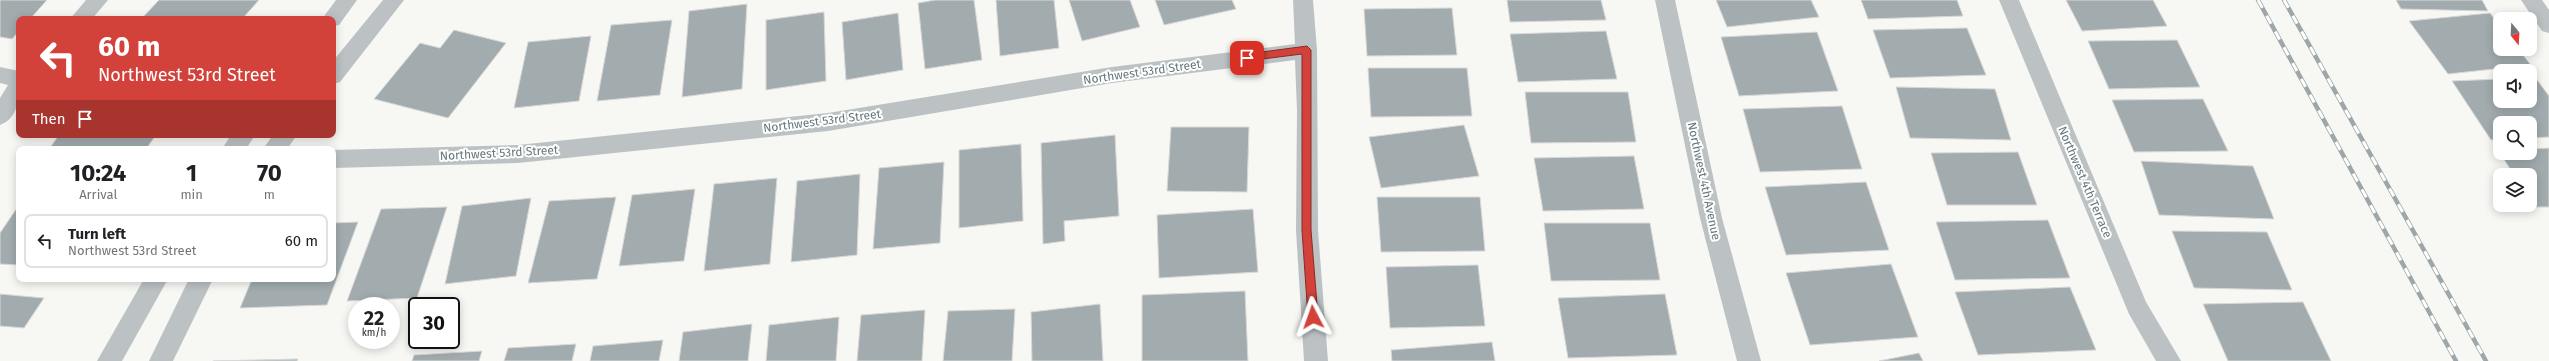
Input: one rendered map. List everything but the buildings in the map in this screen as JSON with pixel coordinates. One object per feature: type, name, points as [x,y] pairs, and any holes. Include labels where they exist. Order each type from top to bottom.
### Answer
[{"type":"street","points":[[83,16],[98,0]]},
{"type":"street","points":[[334,16],[347,0]]},
{"type":"street","points":[[336,72],[394,0]]},
{"type":"street","points":[[1303,0],[1307,50],[1307,230],[1316,361]]},
{"type":"street","name":"Northwest 4th Avenue","points":[[1665,0],[1711,218],[1749,361]]},
{"type":"street","name":"Northwest 4th Terrace","points":[[2009,0],[2137,306],[2169,361]]},
{"type":"street","points":[[2531,0],[2549,25]]},
{"type":"street","name":"Northwest 53rd Street","points":[[336,158],[518,154],[828,122],[1112,75],[1307,50]]},
{"type":"street","points":[[0,75],[16,78]]},
{"type":"street","points":[[0,116],[16,91]]},
{"type":"street","points":[[235,146],[242,138]]},
{"type":"street","points":[[277,146],[283,138]]},
{"type":"street","points":[[109,361],[154,282]]},
{"type":"street","points":[[161,361],[200,282]]},
{"type":"railway","points":[[2258,0],[2456,361]]},
{"type":"railway","points":[[2284,0],[2486,361]]},
{"type":"route","points":[[1247,58],[1307,50],[1307,230],[1313,317]]}]
